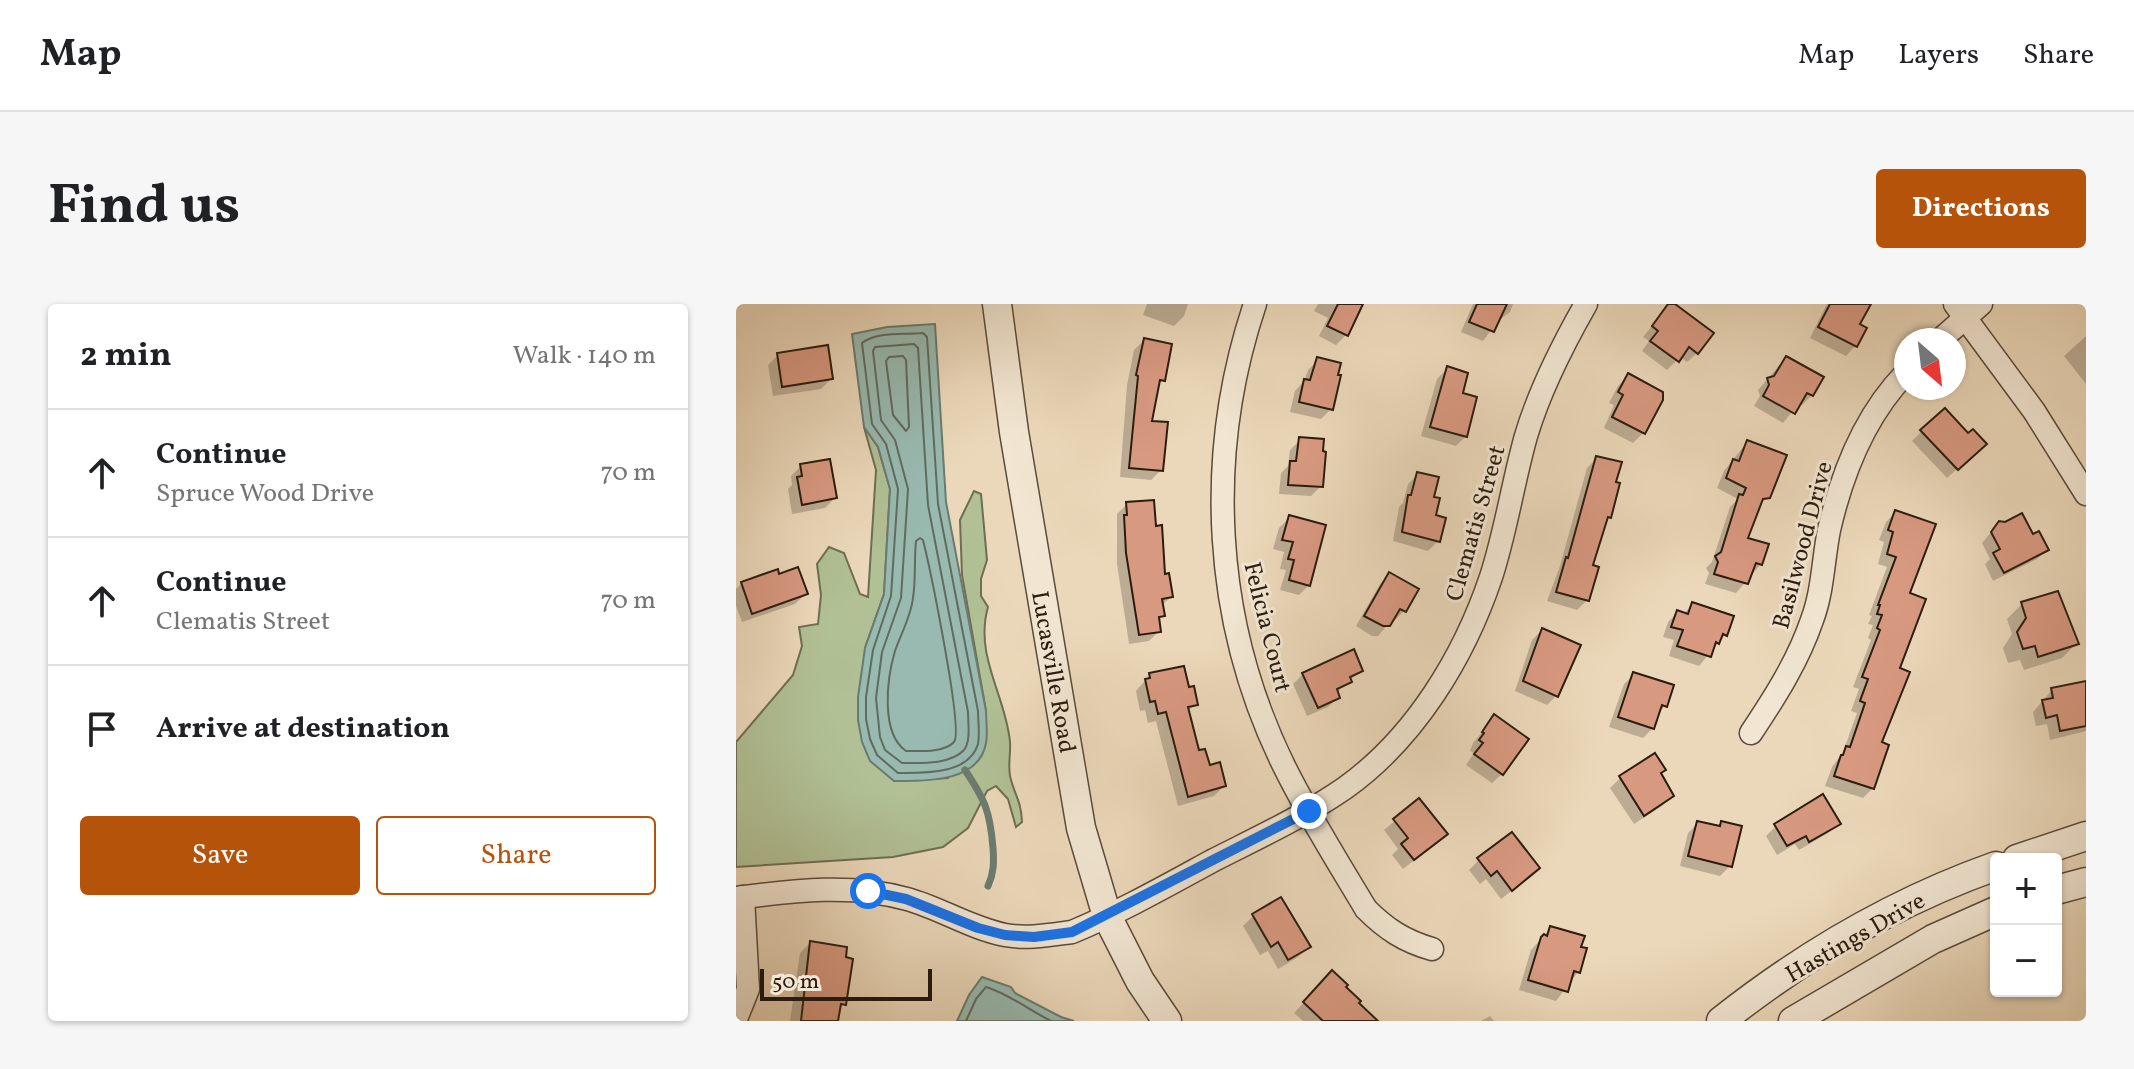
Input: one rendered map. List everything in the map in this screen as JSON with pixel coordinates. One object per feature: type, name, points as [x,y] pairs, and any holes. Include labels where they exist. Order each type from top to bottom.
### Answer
[{"type":"street","name":"Lucasville Road","points":[[997,304],[1014,432],[1081,828],[1107,916],[1140,981],[1167,1021]]},
{"type":"street","name":"Felicia Court","points":[[1255,304],[1234,383],[1225,444],[1221,506],[1230,604],[1245,662],[1284,765],[1366,909],[1385,928],[1409,942],[1432,949]]},
{"type":"street","name":"Clematis Street","points":[[740,897],[830,889],[868,891],[906,899],[978,928],[1005,935],[1034,937],[1072,932],[1309,811],[1347,786],[1381,756],[1418,715],[1445,677],[1466,637],[1492,574],[1527,435],[1542,390],[1561,347],[1586,304]]},
{"type":"street","points":[[1950,328],[1967,309],[2086,494]]},
{"type":"street","name":"Basilwood Drive","points":[[1751,733],[1778,694],[1813,618],[1840,488],[1856,446],[1894,388]]},
{"type":"street","points":[[2035,853],[2086,836]]},
{"type":"street","name":"Hastings Drive","points":[[1721,1021],[1857,929],[1905,904],[1990,869]]},
{"type":"street","points":[[2062,888],[2086,882]]},
{"type":"street","points":[[736,1019],[748,989],[740,897]]},
{"type":"street","name":"Hastings Drive","points":[[1793,1021],[1933,939],[1990,914]]},
{"type":"green space","points":[[864,427],[878,447],[890,489],[884,594],[865,648],[894,781],[948,778],[986,711],[962,575],[960,520],[974,491],[981,494],[987,560],[981,579],[981,596],[988,607],[985,642],[1007,725],[1010,775],[1022,822],[1016,827],[1008,799],[996,786],[987,791],[968,828],[943,847],[893,857],[736,867],[736,742],[793,675],[802,646],[799,627],[818,624],[821,595],[817,564],[829,547],[844,553],[860,594],[868,597],[876,470]]},
{"type":"water","points":[[935,324],[946,502],[986,711],[987,739],[981,756],[962,773],[935,780],[894,781],[870,761],[858,720],[865,648],[884,594],[890,489],[878,447],[864,427],[852,334],[887,327]]},
{"type":"water","points":[[982,977],[1011,987],[1015,993],[1074,1021],[957,1021],[969,995]]},
{"type":"building","points":[[1338,304],[1363,304],[1348,336],[1327,326]]},
{"type":"building","points":[[1477,304],[1507,304],[1494,332],[1469,322]]},
{"type":"building","points":[[1668,304],[1675,304],[1714,333],[1698,354],[1689,347],[1679,362],[1650,341],[1658,331],[1652,326]]},
{"type":"building","points":[[1830,304],[1871,304],[1860,324],[1867,328],[1857,347],[1818,327]]},
{"type":"building","points":[[1144,338],[1172,344],[1165,381],[1160,380],[1152,421],[1168,422],[1163,471],[1129,468],[1136,375]]},
{"type":"building","points":[[828,345],[833,379],[782,387],[777,353]]},
{"type":"building","points":[[1786,356],[1824,377],[1813,396],[1807,393],[1795,414],[1763,396],[1769,385],[1767,378],[1774,376]]},
{"type":"building","points":[[1317,357],[1341,363],[1333,410],[1299,402],[1304,379],[1310,380]]},
{"type":"building","points":[[1447,366],[1468,373],[1463,393],[1477,397],[1467,437],[1430,427]]},
{"type":"building","points":[[1628,373],[1663,392],[1663,400],[1645,434],[1612,417],[1623,395],[1618,392]]},
{"type":"building","points":[[1945,408],[1968,433],[1973,429],[1987,444],[1958,470],[1920,430]]},
{"type":"building","points":[[1299,437],[1324,439],[1323,487],[1288,485],[1290,461],[1296,461]]},
{"type":"building","points":[[1747,440],[1787,455],[1770,498],[1763,499],[1748,538],[1769,544],[1762,565],[1756,563],[1748,584],[1714,574],[1718,562],[1715,556],[1721,552],[1739,494],[1743,495],[1746,488],[1726,478],[1733,459],[1739,461]]},
{"type":"building","points":[[1596,456],[1622,462],[1611,518],[1608,517],[1593,565],[1599,567],[1589,601],[1556,592]]},
{"type":"building","points":[[830,459],[837,498],[802,505],[797,477],[802,476],[800,464]]},
{"type":"building","points":[[1417,472],[1439,477],[1434,497],[1440,498],[1436,515],[1446,518],[1440,542],[1402,532],[1408,495],[1411,495]]},
{"type":"building","points":[[1154,500],[1156,526],[1162,525],[1165,574],[1169,573],[1173,597],[1162,599],[1165,616],[1159,617],[1161,632],[1139,635],[1126,553],[1124,515],[1127,515],[1126,502]]},
{"type":"building","points":[[1895,510],[1936,524],[1910,593],[1926,599],[1900,668],[1910,672],[1882,742],[1889,745],[1874,789],[1834,776],[1841,755],[1846,746],[1850,747],[1865,703],[1860,701],[1868,679],[1862,677],[1880,630],[1877,628],[1882,615],[1877,614],[1878,605],[1896,557],[1887,554],[1893,532],[1888,530]]},
{"type":"building","points":[[2022,513],[2033,534],[2039,531],[2049,550],[2004,573],[1993,553],[2000,549],[1991,532],[1999,521],[2005,522]]},
{"type":"building","points":[[1289,515],[1326,525],[1310,586],[1289,580],[1294,560],[1288,559],[1293,542],[1282,540]]},
{"type":"building","points":[[798,567],[808,594],[752,614],[741,582],[778,569],[779,574]]},
{"type":"building","points":[[1389,572],[1419,589],[1406,612],[1400,609],[1390,626],[1383,626],[1364,616]]},
{"type":"building","points":[[2058,591],[2079,644],[2038,657],[2035,646],[2023,649],[2017,632],[2026,618],[2021,602]]},
{"type":"building","points":[[1692,602],[1734,616],[1727,636],[1723,634],[1719,644],[1716,642],[1711,657],[1677,646],[1683,630],[1671,627],[1677,610],[1688,614]]},
{"type":"building","points":[[1542,628],[1581,645],[1558,697],[1523,681]]},
{"type":"building","points":[[1354,649],[1363,671],[1350,677],[1352,682],[1337,689],[1340,698],[1318,708],[1302,673]]},
{"type":"building","points":[[1184,666],[1189,687],[1194,686],[1198,705],[1188,707],[1199,750],[1205,749],[1210,765],[1220,762],[1226,786],[1188,797],[1166,712],[1158,714],[1155,701],[1150,702],[1145,679],[1150,678],[1149,673]]},
{"type":"building","points":[[1633,672],[1674,685],[1667,707],[1662,705],[1654,729],[1618,717]]},
{"type":"building","points":[[2086,681],[2086,726],[2060,731],[2057,715],[2046,718],[2042,700],[2053,698],[2051,688]]},
{"type":"building","points":[[1494,714],[1529,739],[1503,775],[1474,754],[1483,743],[1479,740],[1482,732]]},
{"type":"building","points":[[1655,753],[1666,770],[1661,773],[1674,796],[1644,816],[1619,776]]},
{"type":"building","points":[[1823,794],[1841,824],[1809,842],[1806,836],[1787,846],[1774,824]]},
{"type":"building","points":[[1419,798],[1448,834],[1414,860],[1401,844],[1408,838],[1393,819]]},
{"type":"building","points":[[1697,821],[1720,826],[1721,821],[1742,826],[1732,867],[1688,856]]},
{"type":"building","points":[[1512,832],[1540,868],[1512,891],[1497,871],[1491,876],[1477,858]]},
{"type":"building","points":[[1281,897],[1311,947],[1288,960],[1278,942],[1271,947],[1252,914]]},
{"type":"building","points":[[1550,926],[1585,936],[1581,947],[1587,948],[1580,973],[1574,971],[1568,992],[1528,980],[1541,937],[1544,934],[1547,936]]},
{"type":"building","points":[[810,941],[847,947],[846,957],[853,959],[846,1005],[841,1004],[838,1021],[801,1021]]},
{"type":"building","points":[[1332,970],[1378,1021],[1323,1021],[1303,1002]]},
{"type":"waterway","points":[[965,770],[982,798],[990,824],[993,863],[988,886]]},
{"type":"route","points":[[868,891],[906,899],[978,928],[1005,935],[1034,937],[1072,932],[1309,811]]}]
